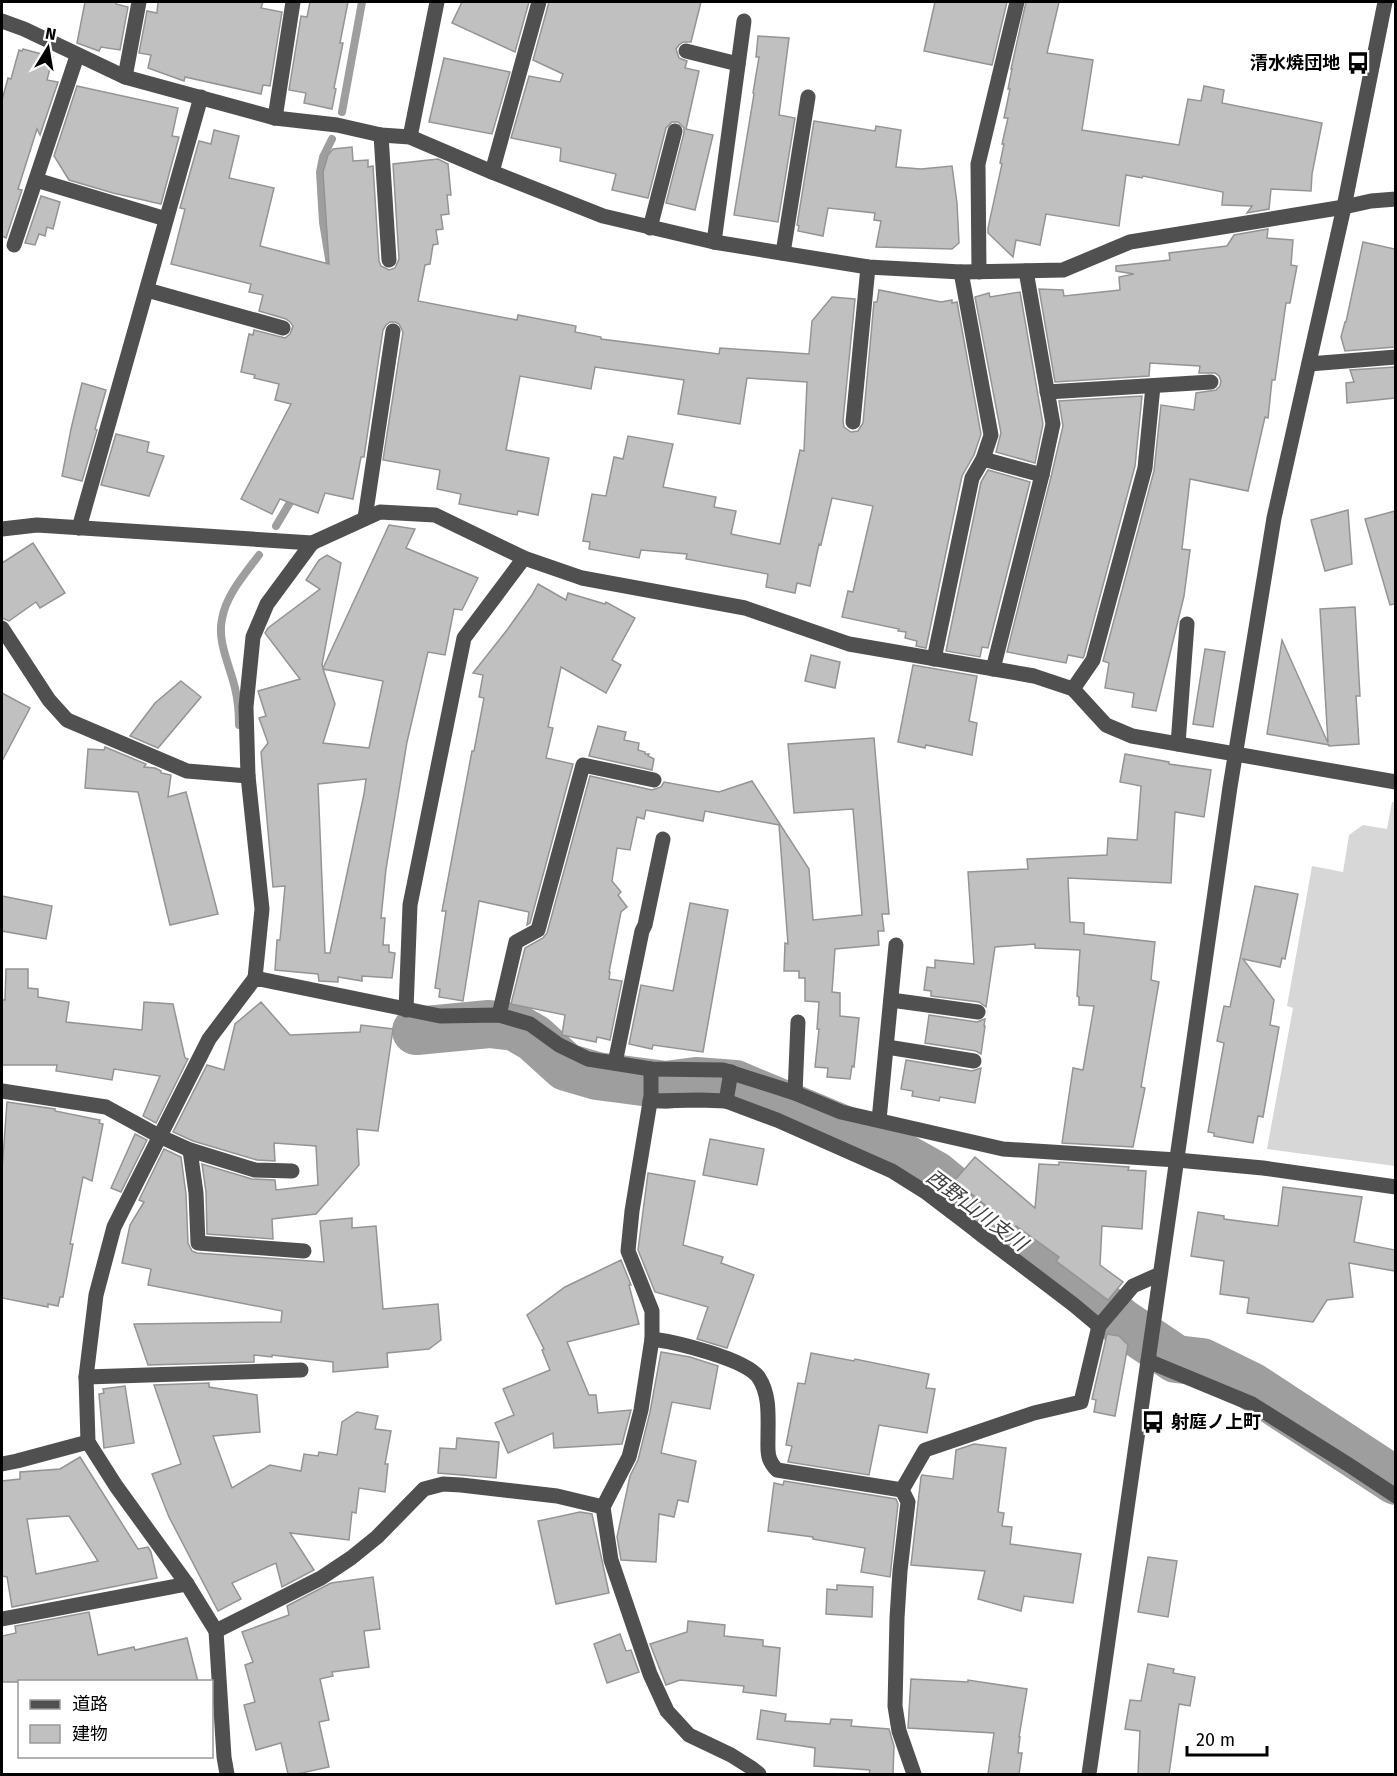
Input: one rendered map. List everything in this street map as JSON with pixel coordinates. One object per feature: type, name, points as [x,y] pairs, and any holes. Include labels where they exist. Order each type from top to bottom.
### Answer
[{"type":"street","points":[[125,77],[139,2]]},
{"type":"street","points":[[275,118],[293,2]]},
{"type":"street","points":[[410,137],[437,2]]},
{"type":"street","points":[[492,172],[538,2]]},
{"type":"street","points":[[979,272],[978,164],[1017,2]]},
{"type":"street","points":[[1089,1774],[1235,754],[1274,518],[1344,207],[1385,2]]},
{"type":"street","points":[[2,21],[24,29],[125,77],[275,118],[337,125],[381,135],[410,137],[603,216],[714,242],[868,267],[961,272],[1063,270],[1130,242],[1371,201],[1395,199]]},
{"type":"street","points":[[714,242],[744,21]]},
{"type":"street","points":[[686,51],[738,64]]},
{"type":"street","points":[[14,245],[77,56]]},
{"type":"street","points":[[79,528],[201,97]]},
{"type":"street","points":[[783,253],[808,97]]},
{"type":"street","points":[[650,228],[675,131]]},
{"type":"street","points":[[381,135],[389,260]]},
{"type":"street","points":[[36,180],[166,219]]},
{"type":"street","points":[[854,422],[868,267]]},
{"type":"street","points":[[993,669],[1053,424],[1026,271]]},
{"type":"street","points":[[934,659],[972,478],[984,459],[991,435],[961,272]]},
{"type":"street","points":[[147,290],[283,328]]},
{"type":"street","points":[[365,518],[393,331]]},
{"type":"street","points":[[1309,364],[1395,357]]},
{"type":"street","points":[[1047,392],[1211,382]]},
{"type":"street","points":[[1073,689],[1094,660],[1145,468],[1153,386]]},
{"type":"street","points":[[984,459],[1042,475]]},
{"type":"street","points":[[227,1774],[216,1632],[187,1584],[116,1486],[88,1442],[86,1377],[96,1295],[114,1227],[208,1039],[255,978],[262,909],[248,776],[246,707],[253,637],[267,604],[312,543],[380,512],[435,515],[524,558],[582,578],[745,608],[849,644],[1034,676],[1073,689],[1106,725],[1132,736],[1395,782]]},
{"type":"street","points":[[2,529],[37,525],[312,543]]},
{"type":"street","points":[[406,1010],[410,905],[464,638],[524,558]]},
{"type":"street","points":[[1178,744],[1186,624]]},
{"type":"street","points":[[4,640],[67,720],[187,771],[248,776]]},
{"type":"street","points":[[499,1015],[516,942],[538,930],[583,765],[654,780]]},
{"type":"street","points":[[615,1063],[663,839]]},
{"type":"street","points":[[879,1120],[896,945]]},
{"type":"street","points":[[255,978],[440,1016],[499,1015],[530,1024],[559,1045],[588,1059],[651,1069],[723,1070],[795,1093],[841,1112],[1003,1149],[1263,1168],[1395,1187]]},
{"type":"street","points":[[891,1000],[978,1012]]},
{"type":"street","points":[[795,1093],[798,1022]]},
{"type":"street","points":[[887,1047],[975,1060]]},
{"type":"street","points":[[651,1069],[650,1101],[632,1211],[628,1251],[652,1311],[652,1339],[641,1410],[629,1457],[603,1507],[611,1560],[650,1674],[667,1711],[689,1735],[730,1755],[759,1774]]},
{"type":"street","points":[[726,1101],[731,1073]]},
{"type":"street","points":[[2,1091],[106,1107],[190,1150],[255,1170],[292,1171]]},
{"type":"street","points":[[650,1101],[726,1101],[777,1120],[892,1171],[909,1181],[1074,1305],[1105,1319]]},
{"type":"street","points":[[190,1150],[196,1193],[198,1243],[303,1251]]},
{"type":"street","points":[[902,1490],[925,1450],[1034,1413],[1081,1402],[1105,1319],[1133,1286],[1160,1274]]},
{"type":"street","points":[[652,1339],[674,1342],[735,1360],[758,1376],[768,1400],[770,1463],[777,1470],[902,1490]]},
{"type":"street","points":[[1149,1355],[1252,1404],[1395,1496]]},
{"type":"street","points":[[86,1377],[301,1370]]},
{"type":"street","points":[[2,1464],[88,1442]]},
{"type":"street","points":[[216,1632],[321,1578],[351,1558],[377,1537],[424,1490],[443,1484],[472,1486],[557,1496],[603,1507]]},
{"type":"street","points":[[902,1490],[908,1502],[898,1606],[895,1706],[899,1731],[914,1774]]},
{"type":"street","points":[[2,1618],[187,1584]]},
{"type":"shaded area","points":[[1392,802],[1396,802],[1395,1166],[1267,1149],[1293,1008],[1287,1006],[1312,866],[1343,872],[1349,835],[1363,825],[1387,829]]},
{"type":"building","points":[[85,2],[116,2],[116,4],[128,7],[120,50],[101,47],[99,51],[77,43]]},
{"type":"building","points":[[158,2],[263,2],[261,8],[282,12],[270,86],[263,85],[261,94],[185,77],[184,81],[148,68],[151,55],[139,53],[147,11],[157,13]]},
{"type":"building","points":[[310,2],[348,2],[340,43],[343,43],[332,109],[304,103],[306,93],[289,90],[301,16],[307,17]]},
{"type":"building","points":[[462,2],[529,2],[515,52],[452,23]]},
{"type":"building","points":[[549,2],[701,2],[691,42],[683,42],[676,49],[679,58],[687,61],[685,68],[699,71],[686,129],[713,135],[695,210],[666,203],[684,133],[684,128],[678,122],[672,122],[666,128],[648,198],[612,190],[616,174],[560,161],[561,148],[511,138],[529,76],[560,82],[563,74],[533,60]]},
{"type":"building","points":[[935,2],[1007,2],[992,65],[924,51]]},
{"type":"building","points":[[1026,2],[1059,2],[1047,53],[1093,60],[1082,130],[1179,145],[1188,99],[1201,101],[1204,86],[1224,90],[1222,103],[1322,123],[1311,191],[1271,189],[1269,209],[1247,213],[1252,206],[1222,205],[1223,192],[1143,176],[1142,178],[1126,175],[1119,226],[1046,214],[1040,245],[1016,240],[1013,257],[988,233],[988,228],[1002,164],[1000,163],[1004,144],[1002,144],[1008,118],[1004,118],[1010,89],[1008,89],[1011,69]]},
{"type":"building","points":[[758,36],[789,38],[779,115],[795,118],[778,222],[734,215],[759,57],[756,57]]},
{"type":"building","points":[[19,50],[53,57],[47,80],[58,82],[40,135],[37,129],[18,189],[22,190],[6,238],[2,236],[2,100]]},
{"type":"building","points":[[444,58],[510,72],[492,134],[429,122]]},
{"type":"building","points":[[77,86],[178,108],[172,136],[179,137],[161,204],[69,180],[54,156]]},
{"type":"building","points":[[814,121],[875,131],[876,126],[901,130],[896,167],[921,169],[952,166],[959,243],[952,249],[876,247],[881,221],[874,220],[875,213],[828,208],[823,236],[798,231],[799,226],[797,225]]},
{"type":"building","points":[[214,130],[239,136],[229,178],[274,188],[260,246],[329,264],[323,172],[328,155],[333,149],[352,147],[353,161],[368,160],[368,167],[373,166],[379,261],[381,266],[389,270],[395,268],[399,259],[393,164],[438,159],[448,164],[451,195],[447,195],[449,214],[441,215],[443,229],[436,230],[438,244],[433,245],[430,264],[425,265],[418,301],[517,320],[518,315],[576,326],[575,332],[601,337],[601,339],[719,354],[720,348],[809,354],[812,321],[832,297],[855,299],[843,421],[844,427],[851,432],[858,431],[863,423],[874,302],[877,302],[879,290],[941,302],[952,300],[952,303],[957,302],[981,434],[974,455],[962,476],[926,648],[916,646],[917,641],[905,638],[906,632],[898,631],[899,629],[842,617],[848,591],[853,592],[873,506],[832,498],[810,586],[797,583],[795,593],[766,587],[768,574],[686,559],[687,554],[641,550],[639,558],[589,549],[590,542],[583,541],[592,494],[606,496],[614,457],[623,459],[628,436],[673,444],[663,487],[716,497],[714,507],[736,511],[731,534],[780,544],[800,450],[804,451],[807,382],[747,378],[740,424],[678,414],[684,380],[595,367],[591,389],[520,376],[506,450],[549,458],[538,515],[518,511],[517,515],[459,504],[461,494],[437,489],[440,470],[383,460],[403,332],[399,324],[390,322],[383,330],[364,457],[361,457],[353,499],[325,493],[318,513],[280,499],[272,514],[241,499],[291,404],[275,400],[279,384],[254,378],[255,375],[241,372],[249,334],[253,335],[254,330],[285,338],[290,334],[293,326],[286,319],[259,311],[263,295],[249,292],[251,284],[171,264],[185,209],[180,208],[199,141],[211,144]]},
{"type":"building","points":[[41,196],[60,202],[53,229],[47,227],[45,236],[39,234],[35,245],[25,243]]},
{"type":"building","points":[[1268,229],[1267,238],[1293,240],[1291,265],[1297,266],[1290,303],[1286,303],[1275,380],[1272,380],[1268,418],[1265,417],[1248,491],[1190,479],[1182,549],[1190,550],[1184,596],[1156,711],[1132,707],[1134,693],[1105,688],[1109,663],[1103,661],[1154,471],[1161,405],[1194,410],[1196,393],[1216,390],[1221,381],[1215,373],[1199,373],[1200,366],[1150,363],[1149,376],[1055,382],[1039,289],[1063,290],[1064,296],[1120,290],[1119,277],[1134,274],[1116,271],[1116,266],[1170,260],[1169,253],[1227,246],[1234,235]]},
{"type":"building","points":[[1363,242],[1395,249],[1395,347],[1345,351],[1341,337]]},
{"type":"building","points":[[1020,292],[1043,424],[1035,463],[996,452],[1001,433],[975,297],[989,293],[990,297]]},
{"type":"building","points":[[1395,367],[1395,398],[1347,403],[1346,383],[1354,382],[1350,370]]},
{"type":"building","points":[[82,383],[106,390],[82,481],[62,476]]},
{"type":"building","points":[[1142,396],[1135,466],[1083,658],[1068,655],[1066,663],[1007,652],[1063,426],[1059,401]]},
{"type":"building","points":[[116,434],[149,442],[147,452],[164,456],[149,496],[101,485]]},
{"type":"building","points":[[988,470],[1030,482],[988,648],[982,647],[980,657],[946,651],[981,482]]},
{"type":"building","points":[[1348,510],[1352,564],[1325,571],[1311,520]]},
{"type":"building","points":[[1395,511],[1395,604],[1390,605],[1365,519]]},
{"type":"building","points":[[389,525],[415,529],[406,548],[478,578],[462,610],[454,609],[445,655],[428,652],[407,742],[386,869],[381,918],[385,918],[383,945],[389,945],[389,952],[395,953],[392,978],[362,976],[362,981],[338,977],[338,982],[319,981],[318,974],[275,970],[285,886],[273,887],[261,752],[268,743],[259,718],[266,716],[258,691],[300,679],[265,633],[268,628],[320,589],[306,580],[319,560],[327,555],[341,563],[323,668]],"holes":[[[323,669],[383,681],[369,748],[323,743],[335,704]],[[366,779],[330,953],[325,953],[318,784]]]},
{"type":"building","points":[[33,543],[65,593],[40,608],[36,602],[9,621],[2,618],[2,563]]},
{"type":"building","points":[[538,584],[566,600],[568,593],[605,604],[606,602],[635,618],[612,660],[621,665],[606,693],[561,667],[548,727],[553,728],[546,758],[573,764],[530,923],[527,925],[529,912],[479,901],[463,1001],[439,997],[440,989],[435,988],[446,911],[442,911],[484,698],[479,697],[483,675],[473,673],[507,630]]},
{"type":"building","points":[[1355,607],[1360,696],[1356,696],[1359,744],[1329,746],[1267,734],[1282,640],[1328,743],[1320,609]]},
{"type":"building","points":[[1205,649],[1225,652],[1213,727],[1193,724]]},
{"type":"building","points":[[811,655],[840,662],[835,688],[805,681]]},
{"type":"building","points":[[913,665],[977,676],[969,721],[977,723],[972,755],[926,745],[925,748],[898,742]]},
{"type":"building","points":[[181,681],[201,697],[158,748],[130,736],[155,703]]},
{"type":"building","points":[[2,693],[30,708],[2,761]]},
{"type":"building","points":[[598,726],[626,732],[624,740],[639,743],[638,750],[649,754],[648,756],[654,759],[652,770],[589,756]]},
{"type":"building","points":[[874,738],[889,914],[882,914],[884,931],[878,931],[879,945],[835,949],[832,992],[840,993],[840,1016],[859,1018],[854,1067],[852,1066],[850,1079],[827,1077],[828,1068],[815,1067],[819,1002],[805,1001],[805,978],[799,978],[799,971],[784,971],[785,943],[788,944],[779,825],[705,811],[703,821],[646,810],[644,819],[637,817],[630,850],[617,848],[612,881],[621,892],[618,895],[627,907],[621,912],[609,972],[609,979],[622,981],[610,1040],[597,1037],[596,1042],[562,1035],[565,1015],[511,1004],[525,948],[543,938],[547,933],[590,776],[652,790],[661,787],[664,782],[719,792],[752,781],[809,869],[813,920],[862,915],[853,809],[794,813],[788,744]]},
{"type":"building","points":[[105,747],[146,764],[144,767],[155,768],[161,773],[171,775],[168,797],[186,792],[218,914],[170,925],[138,792],[85,788],[88,749],[104,750]]},
{"type":"building","points":[[1125,754],[1211,770],[1204,817],[1175,812],[1171,883],[1068,878],[1070,922],[1084,923],[1084,934],[1155,942],[1151,980],[1159,982],[1141,1087],[1145,1088],[1133,1147],[1062,1143],[1073,1068],[1083,1070],[1094,1006],[1079,1005],[1077,996],[1080,950],[1035,948],[1035,944],[995,947],[986,1007],[979,1002],[931,996],[931,991],[924,990],[927,967],[935,968],[935,960],[974,964],[968,872],[1028,869],[1027,859],[1107,855],[1108,838],[1137,840],[1141,786],[1120,782]]},
{"type":"building","points":[[1255,886],[1298,894],[1285,959],[1282,958],[1280,967],[1243,959],[1274,1000],[1270,1025],[1279,1027],[1263,1117],[1258,1116],[1253,1143],[1214,1136],[1214,1133],[1208,1132],[1224,1043],[1217,1041],[1224,1006],[1230,1007]]},
{"type":"building","points":[[2,896],[52,906],[46,939],[2,931]]},
{"type":"building","points":[[690,903],[728,910],[703,1052],[653,1045],[652,1049],[629,1044],[641,985],[673,991]]},
{"type":"building","points":[[6,969],[28,969],[28,988],[38,989],[38,997],[69,1002],[66,1022],[142,1030],[144,1002],[173,1004],[185,1058],[188,1059],[156,1123],[143,1116],[160,1076],[114,1069],[112,1080],[56,1071],[57,1065],[2,1065],[2,1000],[5,1000]]},
{"type":"building","points":[[261,1002],[290,1035],[360,1032],[361,1025],[393,1029],[378,1131],[357,1129],[359,1165],[316,1214],[272,1219],[273,1239],[207,1234],[206,1192],[202,1164],[252,1179],[275,1180],[276,1190],[318,1185],[316,1146],[274,1143],[275,1161],[257,1160],[193,1141],[173,1132],[207,1065],[224,1070],[235,1024]]},
{"type":"building","points":[[929,1015],[977,1022],[985,1019],[981,1054],[976,1051],[925,1043]]},
{"type":"building","points":[[906,1060],[972,1071],[981,1068],[975,1103],[940,1097],[939,1101],[912,1096],[913,1091],[901,1089]]},
{"type":"building","points":[[7,1102],[55,1109],[55,1111],[100,1120],[99,1123],[103,1124],[92,1181],[83,1177],[70,1244],[73,1244],[63,1297],[60,1297],[58,1306],[48,1304],[48,1307],[2,1298],[2,1171]]},
{"type":"building","points":[[135,1134],[147,1140],[121,1192],[111,1188]]},
{"type":"building","points":[[710,1139],[764,1149],[757,1185],[703,1175]]},
{"type":"building","points":[[164,1149],[181,1157],[186,1194],[188,1243],[192,1251],[324,1262],[320,1221],[352,1218],[352,1228],[376,1226],[383,1309],[438,1304],[441,1340],[429,1349],[387,1353],[388,1367],[333,1372],[333,1362],[272,1355],[272,1357],[254,1355],[254,1362],[148,1365],[134,1324],[281,1322],[282,1311],[148,1285],[151,1269],[122,1263],[130,1225],[144,1202],[139,1200]]},
{"type":"building","points":[[975,1157],[1035,1208],[1039,1164],[1059,1165],[1059,1162],[1129,1167],[1128,1170],[1146,1171],[1142,1229],[1102,1226],[1100,1265],[1123,1282],[1108,1300],[1056,1261],[1059,1257],[1016,1226],[1014,1229],[955,1180]]},
{"type":"building","points":[[648,1173],[695,1181],[683,1245],[723,1257],[721,1263],[754,1275],[727,1348],[697,1339],[708,1307],[655,1292],[638,1250]]},
{"type":"building","points":[[1283,1187],[1362,1197],[1354,1242],[1395,1250],[1395,1271],[1349,1263],[1353,1297],[1327,1300],[1313,1322],[1247,1313],[1249,1298],[1220,1294],[1224,1261],[1191,1256],[1198,1212],[1224,1216],[1224,1219],[1278,1226]]},
{"type":"building","points":[[621,1260],[631,1285],[629,1285],[639,1324],[567,1342],[589,1395],[596,1395],[598,1413],[631,1410],[622,1444],[554,1448],[553,1433],[508,1453],[495,1423],[514,1415],[503,1389],[550,1370],[542,1350],[544,1349],[527,1315],[565,1287]]},
{"type":"building","points":[[1107,1334],[1119,1336],[1128,1345],[1115,1416],[1094,1412],[1096,1400],[1092,1399]]},
{"type":"building","points":[[661,1352],[690,1357],[718,1366],[710,1409],[672,1402],[661,1453],[696,1461],[688,1502],[678,1500],[674,1517],[659,1514],[656,1562],[621,1560],[617,1537],[630,1476],[638,1460],[650,1412]]},
{"type":"building","points":[[811,1353],[854,1361],[855,1359],[929,1374],[926,1388],[935,1389],[927,1433],[879,1425],[869,1475],[788,1462],[792,1446],[786,1445],[798,1383],[805,1384]]},
{"type":"building","points":[[209,1383],[209,1387],[257,1395],[260,1432],[213,1436],[232,1488],[270,1465],[301,1471],[304,1454],[318,1456],[319,1452],[337,1455],[342,1422],[357,1412],[378,1416],[375,1429],[391,1431],[385,1464],[388,1464],[385,1492],[359,1488],[356,1513],[352,1512],[349,1540],[290,1533],[314,1570],[282,1587],[276,1563],[232,1583],[241,1599],[218,1611],[169,1517],[152,1474],[181,1464],[154,1385]]},
{"type":"building","points":[[125,1386],[134,1443],[104,1448],[99,1394],[104,1393],[103,1389]]},
{"type":"building","points":[[457,1438],[499,1442],[496,1478],[438,1473],[440,1448],[456,1449]]},
{"type":"building","points":[[974,1444],[1006,1448],[998,1512],[1004,1513],[1002,1526],[1012,1527],[1010,1544],[1081,1554],[1073,1603],[1024,1596],[1021,1611],[978,1599],[985,1571],[911,1565],[922,1475],[953,1479],[956,1450]]},
{"type":"building","points":[[80,1457],[138,1549],[148,1547],[157,1578],[12,1607],[7,1577],[2,1576],[2,1481],[20,1479],[20,1472],[60,1469]],"holes":[[[69,1516],[98,1561],[36,1574],[27,1519]]]},
{"type":"building","points":[[784,1481],[896,1499],[898,1504],[890,1577],[861,1572],[865,1548],[813,1539],[813,1537],[768,1531],[774,1483],[783,1485]]},
{"type":"building","points":[[580,1512],[592,1514],[609,1593],[556,1604],[538,1521]]},
{"type":"building","points":[[1148,1557],[1177,1561],[1168,1617],[1138,1612]]},
{"type":"building","points":[[373,1577],[380,1629],[364,1631],[369,1667],[332,1672],[333,1676],[320,1679],[329,1720],[319,1722],[329,1767],[288,1774],[281,1743],[256,1750],[244,1705],[255,1702],[245,1665],[253,1662],[242,1632],[289,1615],[287,1606],[331,1583]]},
{"type":"building","points":[[837,1585],[873,1587],[872,1617],[826,1614],[827,1589],[837,1590]]},
{"type":"building","points":[[89,1612],[98,1655],[134,1647],[135,1650],[187,1638],[198,1680],[18,1680],[18,1682],[2,1682],[2,1636],[16,1633],[15,1626]]},
{"type":"building","points":[[688,1621],[725,1625],[724,1636],[763,1640],[763,1646],[780,1648],[776,1696],[743,1692],[744,1686],[680,1680],[666,1685],[650,1644],[687,1632]]},
{"type":"building","points":[[620,1634],[626,1651],[631,1650],[639,1672],[607,1683],[594,1644]]},
{"type":"building","points":[[1148,1664],[1174,1669],[1173,1673],[1195,1677],[1190,1706],[1179,1704],[1169,1774],[1138,1774],[1140,1731],[1125,1729],[1130,1700],[1141,1701]]},
{"type":"building","points":[[911,1679],[968,1682],[968,1680],[1027,1689],[1019,1737],[1018,1753],[1022,1753],[1019,1774],[988,1774],[994,1733],[908,1728]]},
{"type":"building","points":[[761,1710],[786,1714],[785,1721],[830,1724],[831,1719],[852,1720],[851,1726],[889,1729],[894,1746],[893,1774],[869,1774],[870,1770],[814,1766],[815,1748],[757,1739]]},
{"type":"waterway","points":[[342,112],[362,2]]},
{"type":"waterway","points":[[330,265],[323,222],[320,172],[323,157],[332,139]]},
{"type":"waterway","points":[[276,526],[295,494]]},
{"type":"waterway","points":[[239,725],[237,697],[221,636],[222,619],[232,593],[259,555]]},
{"type":"waterway","name":"西野山川支川","points":[[416,1031],[489,1024],[515,1027],[534,1038],[566,1067],[597,1076],[666,1085],[696,1081],[735,1084],[859,1136],[935,1175],[994,1224],[1085,1291],[1121,1322],[1176,1359],[1202,1362],[1251,1386],[1396,1481]]},
{"type":"place","name":"清水焼団地","points":[[1358,63]]},
{"type":"place","name":"射庭ノ上町","points":[[1153,1422]]}]
